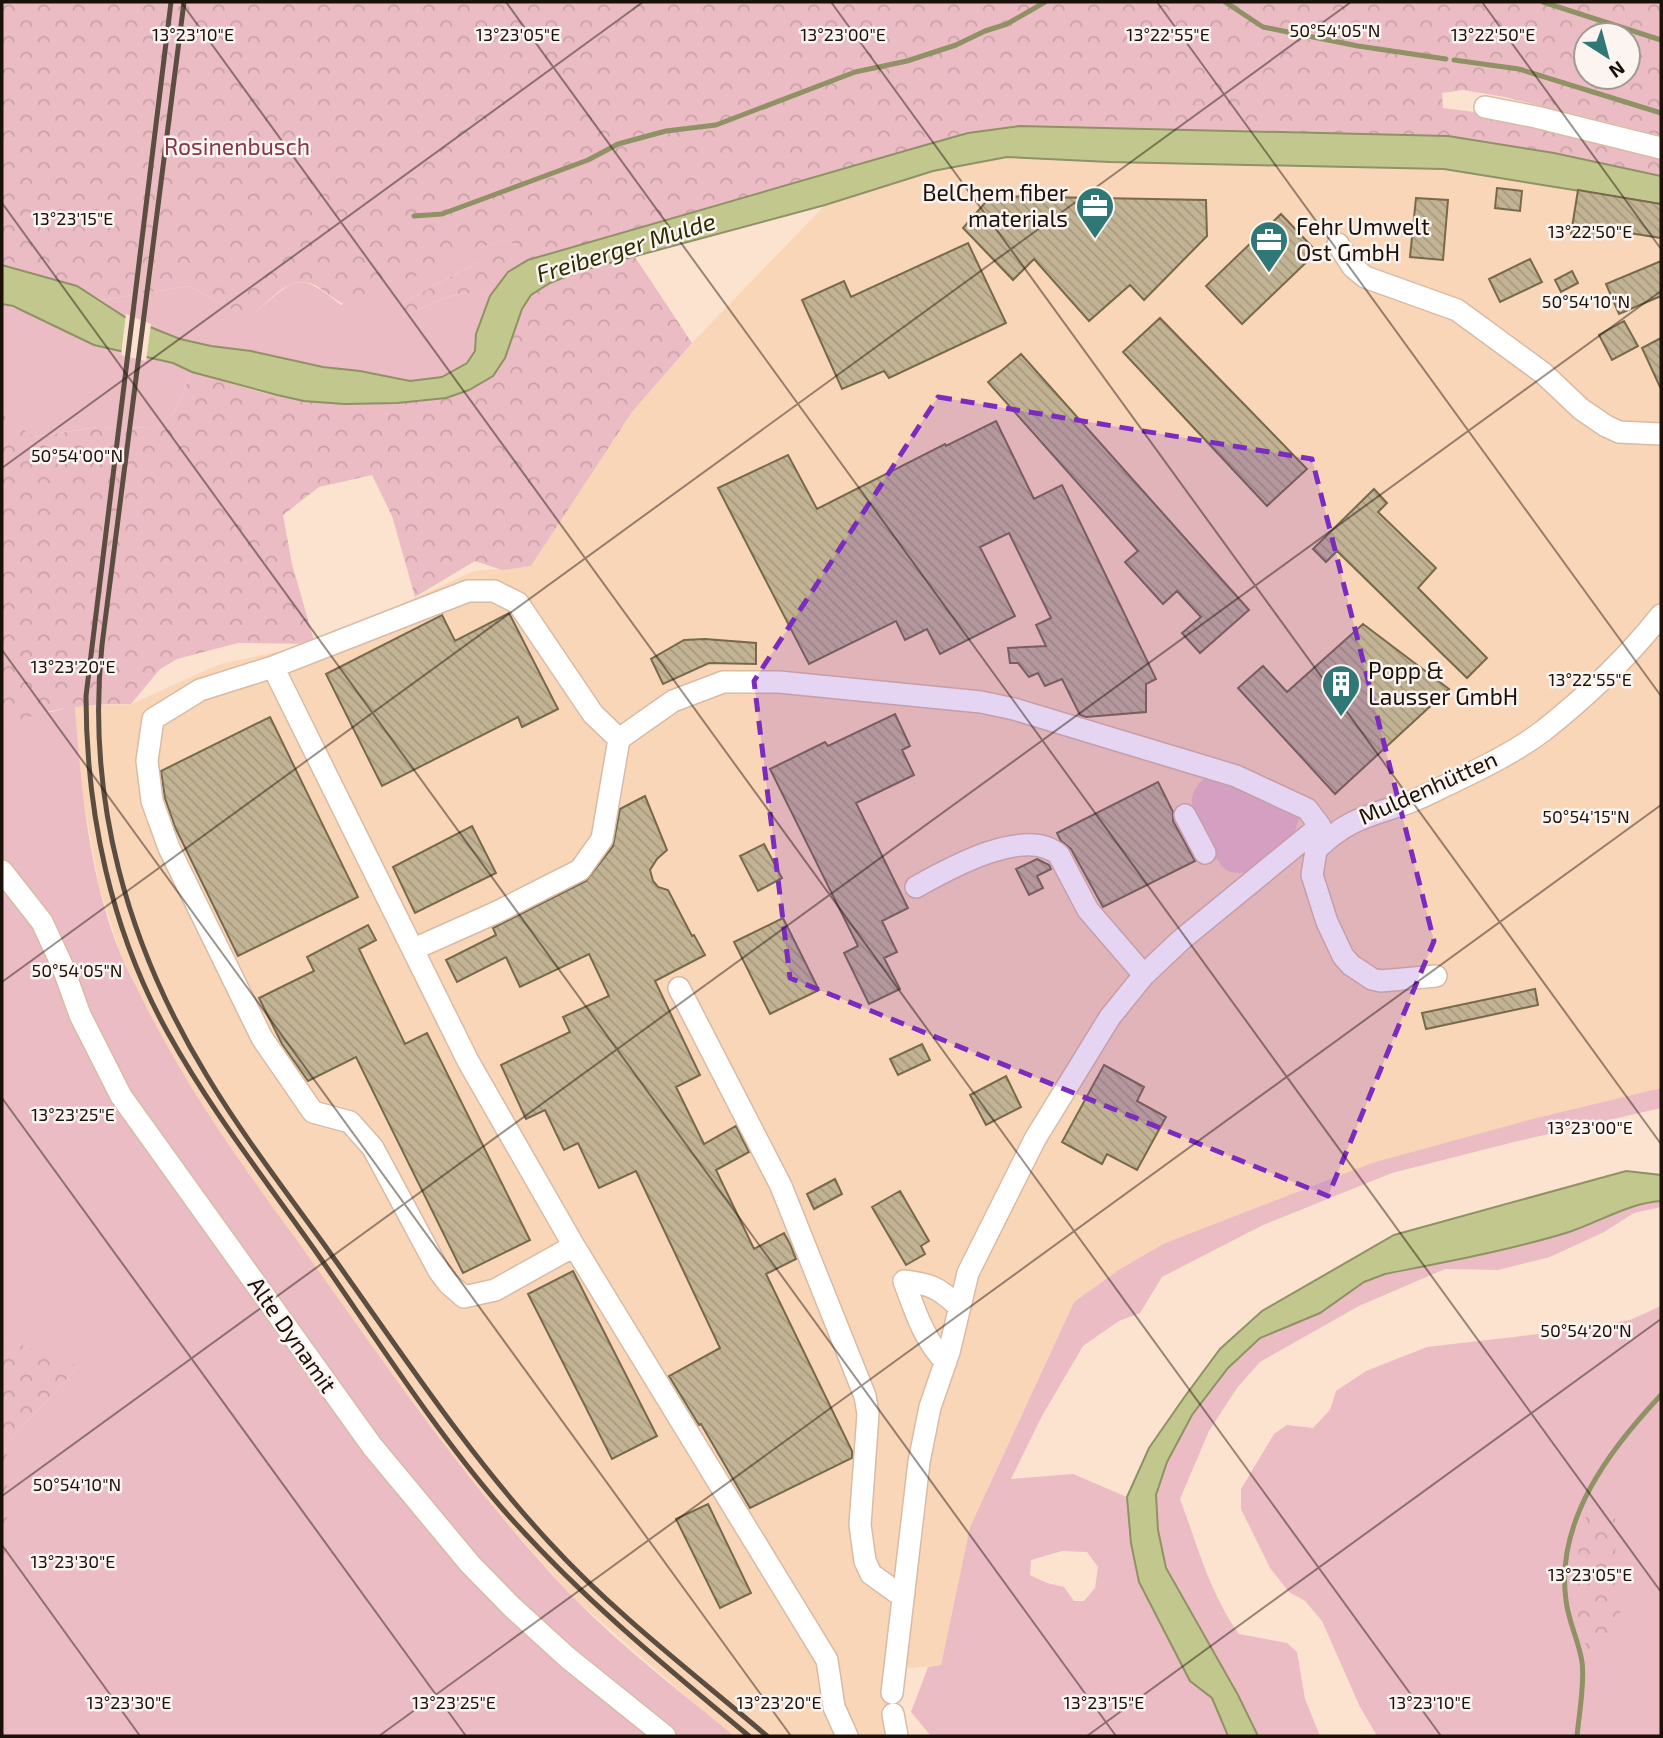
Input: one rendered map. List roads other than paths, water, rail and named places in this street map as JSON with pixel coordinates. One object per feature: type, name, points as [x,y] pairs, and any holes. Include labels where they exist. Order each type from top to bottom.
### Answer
[{"type":"street","points":[[1485,107],[1661,148]]},
{"type":"street","points":[[1338,244],[1353,267],[1365,277],[1457,310],[1543,373],[1581,409],[1606,426],[1619,432],[1661,434]]},
{"type":"street","points":[[575,1246],[495,1290],[464,1297],[448,1283],[373,1148],[350,1122],[313,1112],[262,1038],[169,848],[152,801],[147,761],[153,719],[200,690],[272,667],[468,591],[494,591],[517,603],[593,713],[619,739]]},
{"type":"street","name":"Muldenhütten","points":[[1318,848],[1352,821],[1408,802],[1449,784],[1491,764],[1544,730],[1602,679],[1661,615]]},
{"type":"street","points":[[272,667],[468,1061],[575,1246],[827,1660],[834,1707],[847,1736]]},
{"type":"street","points":[[414,950],[580,870],[602,839],[619,739],[673,701],[723,682],[779,682],[981,702],[1014,709],[1236,776],[1307,809],[1320,826],[1312,875],[1327,922],[1343,956],[1351,965],[1372,979],[1391,981],[1436,976]]},
{"type":"street","points":[[1185,815],[1205,853]]},
{"type":"street","points":[[897,1736],[893,1703],[919,1462],[930,1407],[946,1362],[968,1273],[1035,1139],[1110,1017],[1144,975],[1222,905],[1320,826]]},
{"type":"street","points":[[916,887],[951,869],[1015,845],[1038,844],[1052,849],[1059,855],[1088,910],[1144,975]]},
{"type":"street","name":"Alte Dynamit","points":[[2,871],[42,922],[62,965],[80,1016],[121,1096],[372,1446],[470,1564],[512,1607],[568,1658],[665,1736]]},
{"type":"street","points":[[1318,948],[1327,922]]},
{"type":"street","points":[[679,988],[781,1186],[865,1396],[868,1414],[860,1525],[865,1562],[871,1574],[896,1592],[904,1592]]},
{"type":"street","points":[[946,1362],[930,1340],[904,1281],[927,1283],[937,1287],[958,1306]]},
{"type":"water","name":"Freiberger Mulde","points":[[1019,126],[1448,136],[1554,153],[1661,176],[1661,204],[1444,169],[1110,162],[1007,157],[933,171],[825,205],[580,271],[550,283],[531,295],[522,309],[505,358],[493,376],[469,390],[446,398],[397,403],[344,404],[304,401],[277,395],[192,372],[173,363],[94,345],[13,306],[2,304],[2,265],[77,286],[125,317],[180,339],[410,381],[442,377],[467,363],[475,351],[476,334],[490,296],[508,272],[528,260],[968,133]]},
{"type":"water","points":[[1626,1171],[1661,1175],[1661,1201],[1626,1209],[1547,1238],[1385,1274],[1364,1282],[1320,1313],[1260,1338],[1228,1368],[1192,1415],[1167,1462],[1156,1495],[1158,1530],[1166,1568],[1238,1695],[1258,1736],[1228,1736],[1212,1698],[1190,1681],[1139,1582],[1131,1543],[1127,1497],[1149,1448],[1183,1399],[1220,1349],[1262,1311],[1394,1235]]},
{"type":"waterway","points":[[414,216],[442,214],[588,160],[618,144],[666,131],[716,125],[855,72],[907,61],[956,45],[1007,24],[1045,2]]},
{"type":"waterway","points":[[1225,2],[1263,27],[1358,46],[1446,59]]},
{"type":"waterway","points":[[1543,2],[1661,40]]},
{"type":"waterway","points":[[1454,60],[1519,69],[1661,113]]},
{"type":"waterway","points":[[1577,1736],[1583,1670],[1566,1600],[1565,1571],[1569,1542],[1590,1488],[1623,1439],[1661,1395]]},
{"type":"railway","points":[[171,2],[86,696],[87,740],[97,827],[117,912],[148,994],[184,1061],[404,1381],[476,1477],[530,1539],[589,1598],[749,1736]]},
{"type":"railway","points":[[184,2],[102,645],[100,758],[107,814],[134,922],[179,1026],[207,1076],[266,1164],[461,1436],[519,1508],[600,1594],[767,1736]]},
{"type":"place","name":"BelChem fiber materials","points":[[1095,240]]},
{"type":"place","name":"Fehr Umwelt Ost GmbH","points":[[1269,274]]},
{"type":"place","name":"Popp & Lausser GmbH","points":[[1341,718]]},
{"type":"park label","name":"Rosinenbusch","points":[[237,147]]}]
